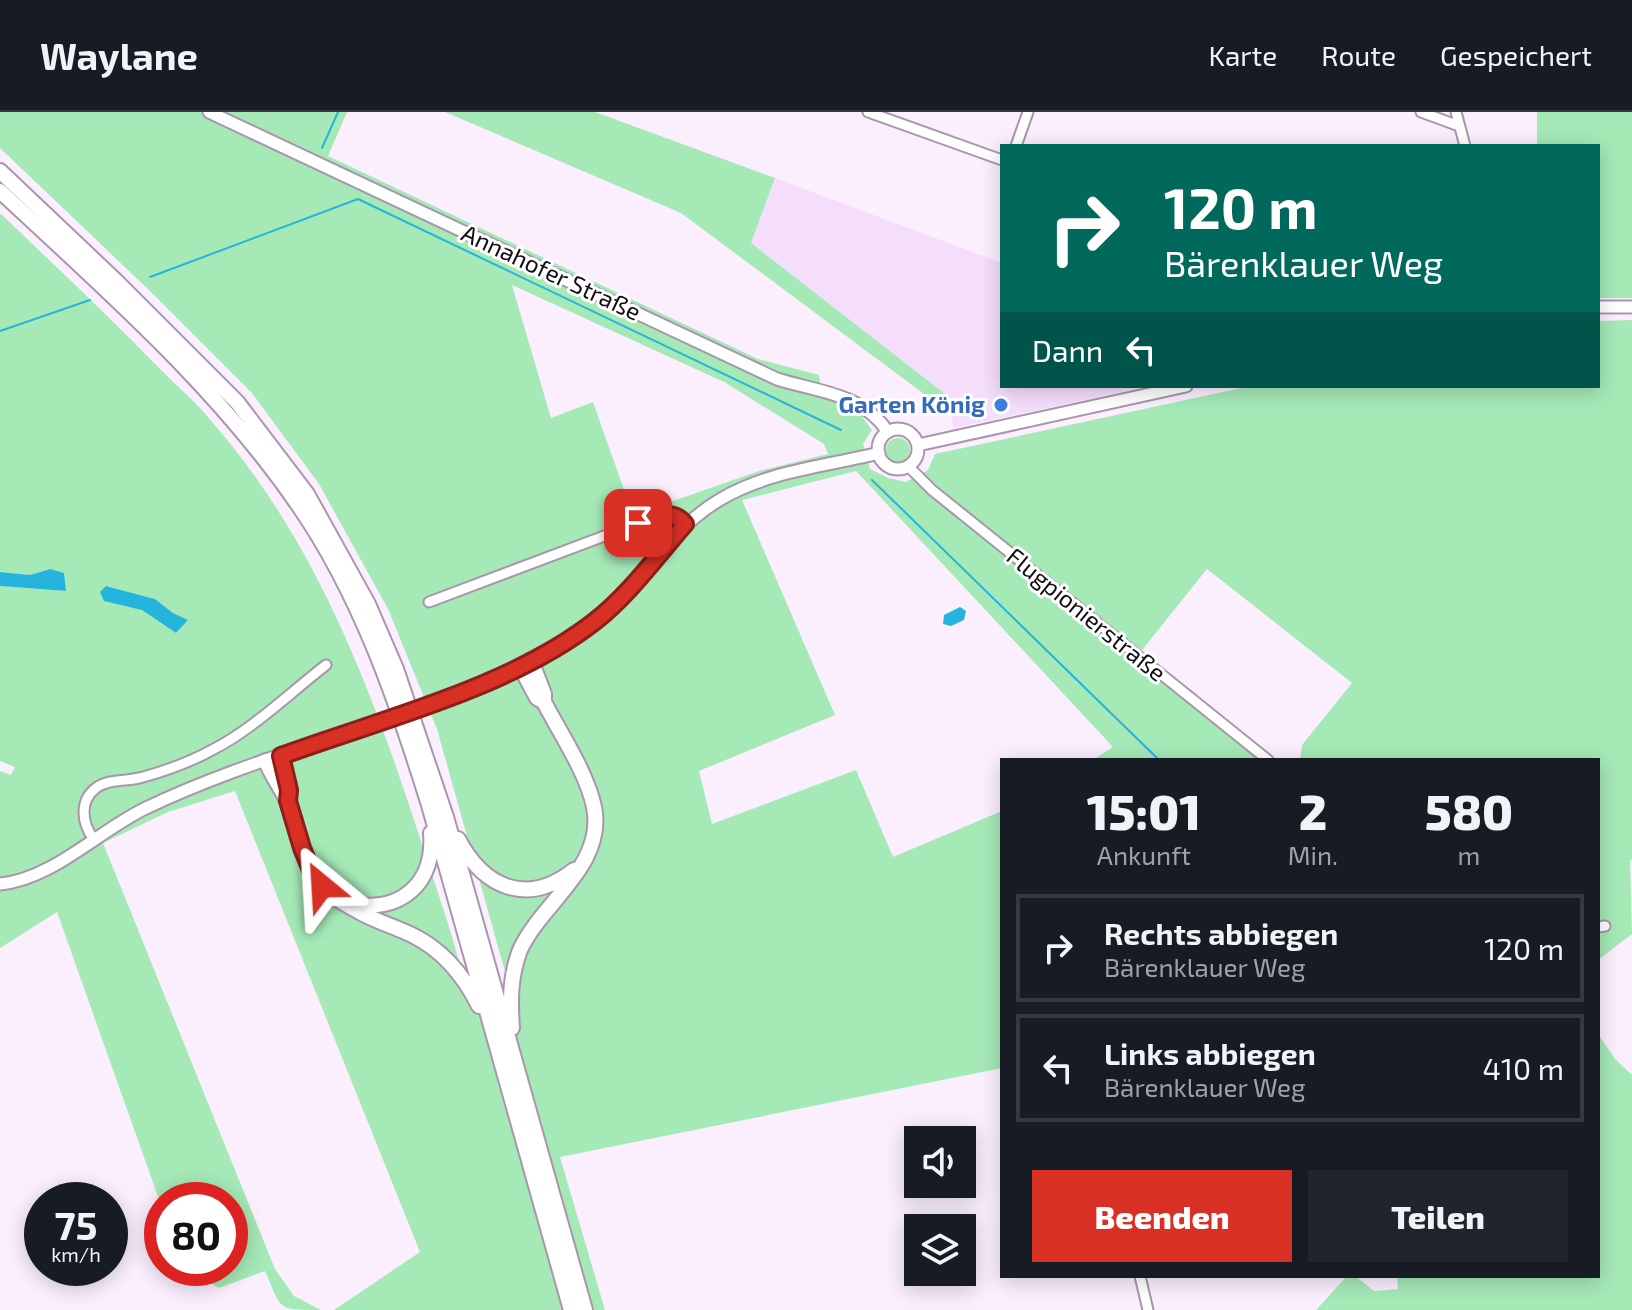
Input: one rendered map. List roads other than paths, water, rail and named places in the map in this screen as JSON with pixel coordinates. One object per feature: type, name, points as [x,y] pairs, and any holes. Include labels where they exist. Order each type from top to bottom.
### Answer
[{"type":"highway","points":[[0,171],[237,402],[307,494],[368,604],[396,669],[446,817],[585,1310]]},
{"type":"highway","points":[[0,191],[108,291],[228,413],[299,507],[356,608],[404,728],[429,805],[571,1310]]},
{"type":"highway","points":[[514,1057],[510,1005],[514,968],[530,931],[573,878],[591,845],[595,825],[588,788],[544,702],[544,694],[526,666]]},
{"type":"highway","points":[[274,758],[281,792],[288,801],[311,870],[327,893],[365,915],[415,936],[449,962],[472,993],[496,1043]]},
{"type":"highway","points":[[338,899],[376,907],[396,902],[411,892],[424,876],[431,859],[429,805]]},
{"type":"highway","points":[[446,817],[473,865],[503,886],[537,889],[566,876],[580,865]]},
{"type":"street","name":"Annahofer Straße","points":[[209,112],[777,379],[845,397],[863,405],[888,432]]},
{"type":"street","points":[[868,112],[1000,159]]},
{"type":"street","points":[[1017,144],[1028,112]]},
{"type":"street","points":[[1421,112],[1459,126]]},
{"type":"street","points":[[1456,112],[1464,144]]},
{"type":"street","points":[[1600,307],[1632,307]]},
{"type":"street","points":[[918,445],[1177,388]]},
{"type":"street","points":[[906,431],[918,445],[917,455],[908,466],[891,467],[879,453],[880,442],[888,432],[906,431]]},
{"type":"street","points":[[0,884],[17,882],[42,872],[93,838],[147,808],[205,783],[526,666],[596,621],[624,595],[685,524],[721,499],[749,485],[780,475],[879,453]]},
{"type":"street","name":"Flugpionierstraße","points":[[908,466],[941,498],[1266,758]]},
{"type":"street","points":[[429,602],[660,515],[676,516],[685,524]]},
{"type":"street","points":[[93,838],[85,825],[84,815],[89,796],[96,788],[106,783],[143,777],[212,750],[326,665]]},
{"type":"street","points":[[1140,1278],[1148,1310]]},
{"type":"water","points":[[50,569],[64,573],[66,591],[0,586],[0,572],[30,575]]},
{"type":"water","points":[[106,586],[155,599],[188,620],[176,633],[142,610],[104,601],[100,592]]},
{"type":"water","points":[[960,607],[966,611],[964,620],[951,626],[943,624],[944,615]]},
{"type":"waterway","points":[[322,148],[338,112]]},
{"type":"waterway","points":[[150,277],[358,199],[841,430]]},
{"type":"waterway","points":[[0,331],[90,300]]},
{"type":"waterway","points":[[872,480],[1157,758]]},
{"type":"place","name":"Garten König","points":[[1001,405]]}]
